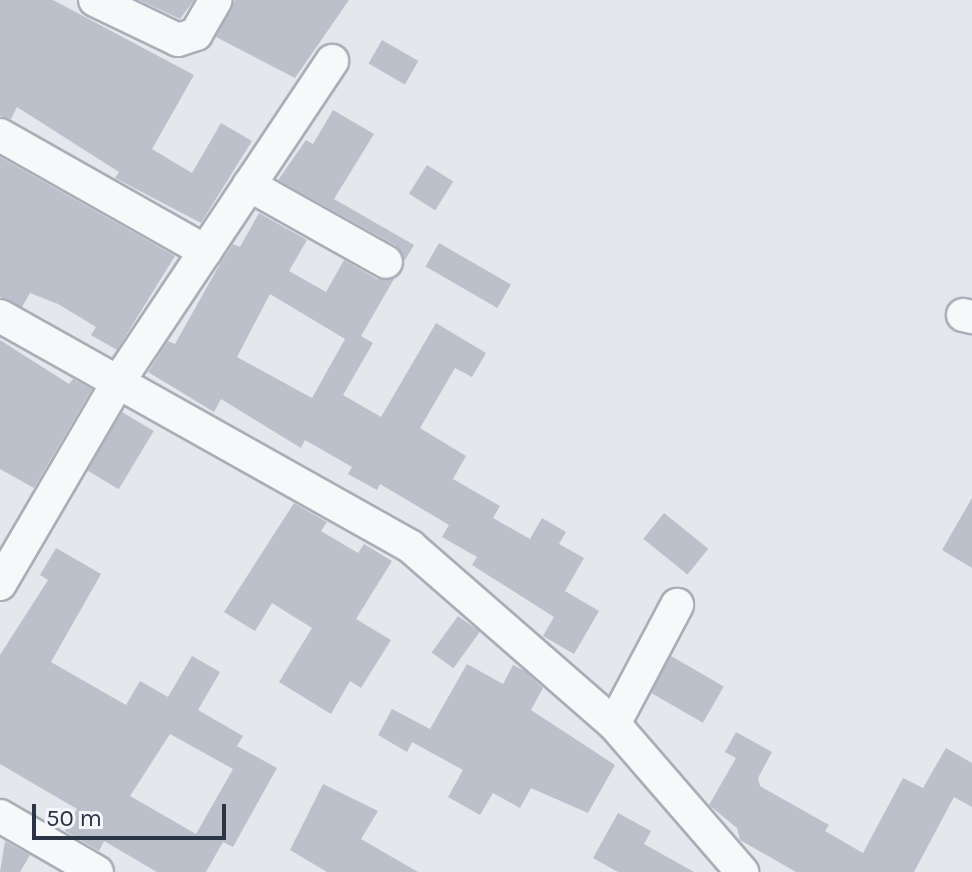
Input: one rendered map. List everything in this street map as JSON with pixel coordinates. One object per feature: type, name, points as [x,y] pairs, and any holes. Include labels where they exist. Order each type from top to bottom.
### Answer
[{"type":"street","points":[[95,0],[178,40],[196,34],[216,0]]},
{"type":"street","points":[[0,584],[118,382],[332,61]]},
{"type":"street","points":[[0,135],[205,251]]},
{"type":"street","points":[[249,185],[386,262]]},
{"type":"street","points":[[0,316],[411,547],[614,724],[742,872]]},
{"type":"street","points":[[614,724],[677,605]]},
{"type":"street","points":[[0,816],[97,872]]},
{"type":"building","points":[[0,0],[53,0],[194,75],[152,149],[192,173],[221,123],[252,141],[201,223],[115,178],[119,172],[17,107],[11,119],[0,116]]},
{"type":"building","points":[[139,0],[194,0],[180,19]]},
{"type":"building","points":[[235,0],[349,0],[295,78],[216,37]]},
{"type":"building","points":[[382,40],[418,61],[405,84],[368,63]]},
{"type":"building","points":[[333,110],[374,134],[334,199],[414,245],[405,260],[395,245],[278,180],[306,140],[313,144]]},
{"type":"building","points":[[0,157],[175,256],[117,350],[91,335],[96,327],[58,304],[30,293],[22,307],[0,297]]},
{"type":"building","points":[[427,165],[453,181],[435,210],[409,194]]},
{"type":"building","points":[[259,213],[307,240],[289,271],[326,292],[344,260],[377,279],[394,279],[361,336],[373,343],[343,395],[381,417],[436,323],[486,353],[472,377],[455,368],[420,428],[466,456],[453,479],[500,506],[493,518],[530,539],[542,518],[566,532],[559,544],[584,558],[565,591],[599,611],[574,654],[543,636],[554,617],[472,565],[477,557],[442,537],[449,525],[380,484],[377,490],[348,474],[352,467],[305,440],[301,448],[221,399],[214,412],[148,372],[168,341],[175,344],[233,244],[240,247]],"holes":[[[270,294],[345,339],[312,398],[237,357]]]},
{"type":"building","points":[[439,243],[511,284],[497,308],[426,266]]},
{"type":"building","points":[[0,340],[69,384],[73,379],[92,389],[34,488],[0,469]]},
{"type":"building","points":[[122,412],[154,431],[119,489],[87,470]]},
{"type":"building","points":[[972,498],[972,568],[942,550]]},
{"type":"building","points":[[294,503],[327,522],[321,531],[358,553],[364,544],[392,561],[356,619],[391,640],[361,688],[350,681],[331,714],[279,682],[312,628],[272,603],[255,631],[224,612]]},
{"type":"building","points":[[664,513],[708,549],[688,575],[643,539]]},
{"type":"building","points":[[56,548],[101,574],[51,662],[126,705],[140,681],[168,697],[192,656],[220,672],[198,710],[243,736],[237,746],[277,768],[233,847],[223,842],[206,872],[157,872],[104,841],[99,851],[65,831],[77,809],[0,764],[0,655],[48,580],[40,575]],"holes":[[[170,734],[233,769],[196,834],[130,796]]]},
{"type":"building","points":[[458,616],[480,632],[453,668],[432,652]]},
{"type":"building","points":[[671,656],[724,686],[703,723],[650,692]]},
{"type":"building","points":[[467,664],[503,684],[513,665],[525,671],[543,688],[531,710],[615,765],[588,813],[531,788],[520,808],[493,793],[480,815],[448,797],[463,770],[412,742],[407,752],[378,735],[392,709],[430,729]]},
{"type":"building","points":[[736,732],[772,752],[758,778],[760,786],[829,825],[825,831],[863,853],[903,778],[923,788],[946,748],[972,763],[972,807],[954,797],[914,872],[796,872],[740,840],[737,828],[709,805],[736,758],[725,752]]},
{"type":"building","points":[[323,784],[378,811],[361,839],[418,872],[327,872],[290,850]]},
{"type":"building","points":[[618,813],[651,831],[644,844],[694,872],[618,872],[593,858]]},
{"type":"building","points":[[5,841],[30,855],[20,872],[0,872]]}]
